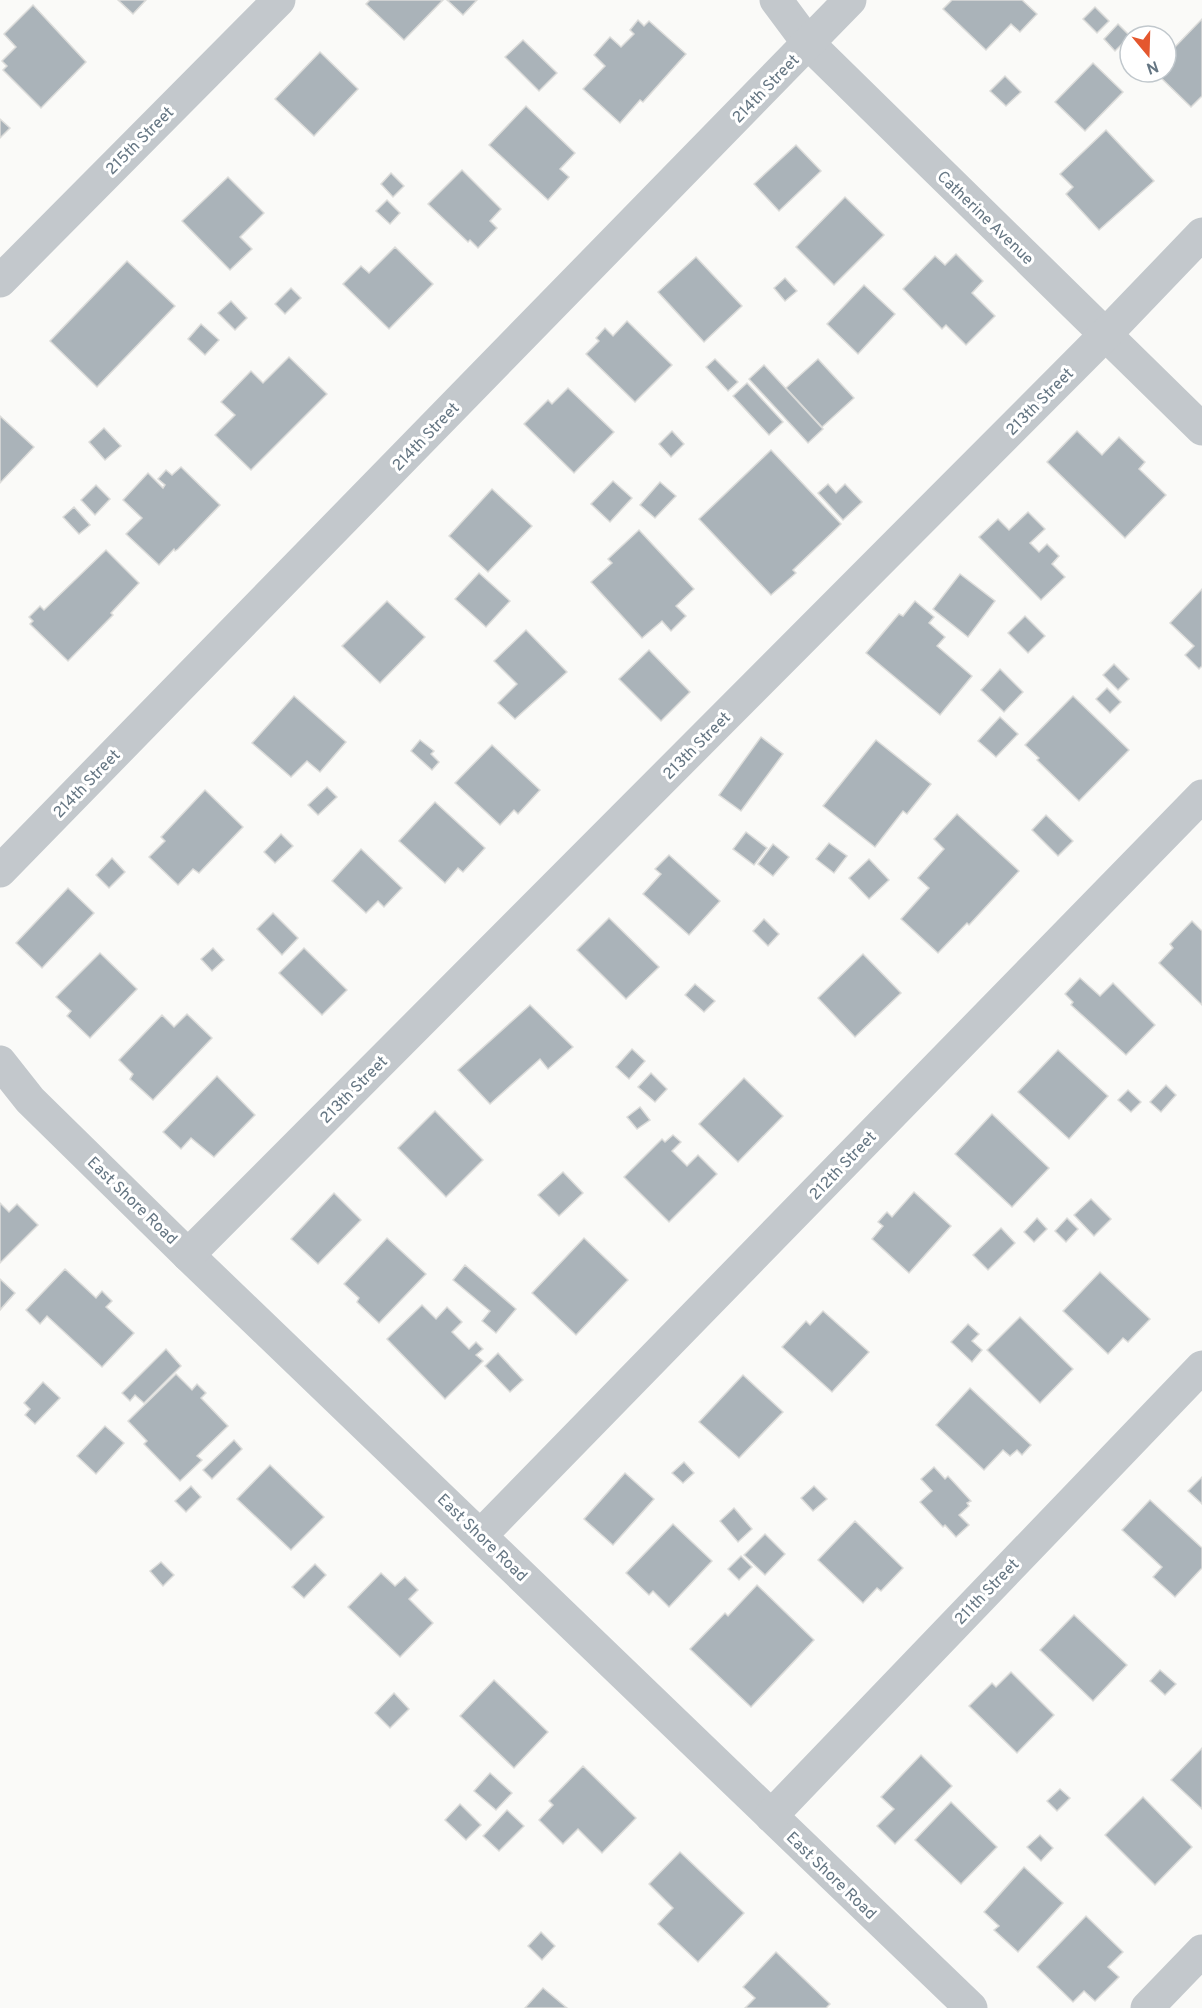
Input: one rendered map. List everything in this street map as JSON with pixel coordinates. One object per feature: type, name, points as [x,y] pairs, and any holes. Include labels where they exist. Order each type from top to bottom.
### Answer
[{"type":"street","name":"215th Street","points":[[0,281],[279,0]]},
{"type":"street","name":"Catherine Avenue","points":[[776,0],[808,43],[1202,429]]},
{"type":"street","name":"214th Street","points":[[0,871],[850,0]]},
{"type":"street","name":"213th Street","points":[[188,1255],[1106,335],[1202,234]]},
{"type":"street","name":"212th Street","points":[[481,1535],[1202,796]]},
{"type":"street","name":"East Shore Road","points":[[0,1062],[30,1100],[188,1255],[971,2008]]},
{"type":"street","name":"211th Street","points":[[771,1816],[1202,1366]]},
{"type":"street","points":[[1147,2008],[1202,1951]]},
{"type":"building","points":[[118,0],[146,0],[133,14]]},
{"type":"building","points":[[370,0],[443,0],[404,40],[366,4]]},
{"type":"building","points":[[447,0],[477,0],[463,15]]},
{"type":"building","points":[[952,0],[1022,0],[1037,14],[1020,32],[1011,24],[986,50],[943,9]]},
{"type":"building","points":[[33,5],[86,62],[41,108],[3,70],[7,66],[2,61],[16,47],[4,34]]},
{"type":"building","points":[[1095,7],[1109,21],[1097,33],[1083,19]]},
{"type":"building","points":[[1202,19],[1202,96],[1191,107],[1167,84],[1178,84],[1178,44]]},
{"type":"building","points":[[638,20],[644,26],[649,21],[686,54],[643,102],[640,100],[620,123],[583,89],[605,66],[594,55],[610,37],[621,47],[634,34],[630,30]]},
{"type":"building","points":[[1118,24],[1118,48],[1115,51],[1104,39]]},
{"type":"building","points":[[523,40],[557,73],[539,91],[505,57]]},
{"type":"building","points":[[320,52],[358,89],[314,136],[275,99]]},
{"type":"building","points":[[1093,63],[1123,92],[1085,131],[1055,102]]},
{"type":"building","points":[[1005,76],[1021,92],[1006,106],[990,91]]},
{"type":"building","points":[[526,106],[575,153],[560,169],[569,177],[548,200],[489,145]]},
{"type":"building","points":[[0,119],[10,128],[0,138]]},
{"type":"building","points":[[1106,130],[1154,181],[1099,230],[1066,194],[1073,187],[1060,174]]},
{"type":"building","points":[[796,145],[821,171],[779,211],[754,184]]},
{"type":"building","points":[[462,170],[501,209],[490,221],[497,228],[478,248],[470,240],[468,242],[428,204]]},
{"type":"building","points":[[391,173],[404,186],[393,197],[381,184]]},
{"type":"building","points":[[228,177],[264,213],[240,237],[252,249],[230,270],[182,221]]},
{"type":"building","points":[[845,197],[884,235],[834,285],[796,247]]},
{"type":"building","points":[[387,200],[400,213],[390,224],[376,211]]},
{"type":"building","points":[[395,247],[433,284],[389,329],[343,284],[361,266],[369,273]]},
{"type":"building","points":[[956,254],[983,281],[972,293],[995,316],[966,345],[946,325],[942,329],[903,289],[935,256],[945,265]]},
{"type":"building","points":[[696,257],[742,306],[704,342],[658,292]]},
{"type":"building","points":[[127,261],[175,306],[97,387],[50,341]]},
{"type":"building","points":[[785,278],[797,291],[785,301],[774,288]]},
{"type":"building","points":[[864,285],[895,314],[858,354],[827,324]]},
{"type":"building","points":[[291,288],[301,298],[285,314],[275,304]]},
{"type":"building","points":[[231,301],[247,318],[235,330],[218,313]]},
{"type":"building","points":[[627,321],[672,365],[635,402],[586,354],[599,341],[596,338],[605,328],[613,336]]},
{"type":"building","points":[[201,324],[219,340],[205,355],[188,339]]},
{"type":"building","points":[[289,357],[327,394],[251,470],[215,435],[235,415],[221,402],[251,371],[263,383]]},
{"type":"building","points":[[715,359],[738,382],[728,391],[706,367]]},
{"type":"building","points":[[818,359],[854,398],[822,427],[786,388]]},
{"type":"building","points":[[764,365],[823,429],[808,443],[749,379]]},
{"type":"building","points":[[747,383],[783,422],[769,435],[733,396]]},
{"type":"building","points":[[568,388],[614,432],[574,473],[524,424],[548,400],[552,404]]},
{"type":"building","points":[[0,416],[34,447],[0,483]]},
{"type":"building","points":[[104,428],[121,446],[105,460],[89,442]]},
{"type":"building","points":[[672,431],[684,444],[671,457],[659,444]]},
{"type":"building","points":[[1077,431],[1102,455],[1119,437],[1145,462],[1139,469],[1166,495],[1125,538],[1047,462]]},
{"type":"building","points":[[771,450],[841,524],[793,570],[796,573],[771,595],[699,519]]},
{"type":"building","points":[[181,467],[220,505],[178,549],[175,551],[174,549],[159,565],[126,534],[142,518],[123,500],[148,473],[163,488],[165,485],[158,479],[166,470],[172,475]]},
{"type":"building","points":[[613,481],[632,498],[610,522],[591,504]]},
{"type":"building","points":[[660,482],[676,496],[655,518],[640,505]]},
{"type":"building","points":[[828,484],[836,493],[845,484],[862,502],[843,520],[818,493]]},
{"type":"building","points":[[96,485],[110,499],[95,515],[81,500]]},
{"type":"building","points":[[492,489],[532,526],[488,572],[449,536]]},
{"type":"building","points":[[74,507],[90,525],[79,534],[63,517]]},
{"type":"building","points":[[1028,512],[1045,529],[1030,543],[1039,552],[1047,544],[1059,556],[1052,564],[1065,577],[1041,600],[979,537],[998,519],[1009,530]]},
{"type":"building","points":[[639,530],[694,589],[676,606],[686,616],[671,631],[662,621],[642,638],[591,582],[612,563],[608,559]]},
{"type":"building","points":[[106,550],[139,583],[111,613],[113,615],[68,661],[30,624],[33,621],[29,617],[40,606],[44,610]]},
{"type":"building","points":[[479,573],[510,601],[486,627],[455,599]]},
{"type":"building","points":[[960,574],[995,601],[968,637],[933,609]]},
{"type":"building","points":[[1202,589],[1202,666],[1199,669],[1185,655],[1194,646],[1170,623]]},
{"type":"building","points":[[387,601],[425,637],[380,683],[342,646]]},
{"type":"building","points":[[915,601],[934,617],[929,623],[945,637],[937,646],[972,676],[940,715],[866,653],[899,614],[903,616]]},
{"type":"building","points":[[1025,616],[1045,636],[1028,653],[1008,633]]},
{"type":"building","points":[[526,630],[567,672],[515,719],[498,703],[517,684],[494,661]]},
{"type":"building","points":[[649,650],[690,692],[661,721],[619,679]]},
{"type":"building","points":[[1114,664],[1129,679],[1118,690],[1103,675]]},
{"type":"building","points":[[1000,669],[1023,692],[1004,712],[981,690]]},
{"type":"building","points":[[1107,688],[1121,702],[1110,713],[1096,699]]},
{"type":"building","points":[[294,696],[346,742],[320,772],[307,761],[291,777],[252,743]]},
{"type":"building","points":[[1073,696],[1129,750],[1079,801],[1025,745]]},
{"type":"building","points":[[1000,717],[1018,734],[996,757],[978,741]]},
{"type":"building","points":[[761,737],[783,754],[741,811],[719,795]]},
{"type":"building","points":[[420,740],[434,751],[431,754],[439,762],[432,770],[411,751]]},
{"type":"building","points":[[876,740],[931,784],[907,814],[903,811],[875,847],[823,806]]},
{"type":"building","points":[[492,745],[540,790],[518,814],[514,810],[500,825],[455,783]]},
{"type":"building","points":[[327,787],[337,797],[318,815],[308,805]]},
{"type":"building","points":[[205,790],[243,827],[199,873],[193,869],[178,885],[149,857],[165,841],[161,837]]},
{"type":"building","points":[[435,802],[485,848],[463,872],[458,868],[445,883],[399,841]]},
{"type":"building","points":[[957,814],[1019,871],[969,925],[967,923],[938,953],[901,919],[929,888],[918,878],[944,849],[934,839]]},
{"type":"building","points":[[1046,815],[1073,841],[1058,856],[1032,830]]},
{"type":"building","points":[[746,832],[767,848],[754,865],[733,849]]},
{"type":"building","points":[[281,834],[293,846],[275,863],[264,852]]},
{"type":"building","points":[[829,843],[847,856],[834,873],[816,859]]},
{"type":"building","points":[[773,844],[789,857],[773,876],[758,864]]},
{"type":"building","points":[[361,849],[402,888],[384,907],[378,901],[366,913],[332,881]]},
{"type":"building","points":[[669,855],[720,901],[689,935],[643,894],[661,874],[655,869]]},
{"type":"building","points":[[112,858],[125,872],[109,888],[96,875]]},
{"type":"building","points":[[869,859],[889,880],[869,899],[849,878]]},
{"type":"building","points":[[68,888],[94,913],[42,968],[16,943]]},
{"type":"building","points":[[273,913],[298,938],[282,955],[257,929]]},
{"type":"building","points":[[609,918],[659,967],[626,999],[577,950]]},
{"type":"building","points":[[764,919],[779,934],[768,946],[753,931]]},
{"type":"building","points":[[1192,921],[1202,931],[1202,1005],[1159,963],[1173,948],[1170,944]]},
{"type":"building","points":[[213,948],[224,960],[212,971],[201,959]]},
{"type":"building","points":[[304,948],[347,990],[322,1015],[279,973]]},
{"type":"building","points":[[100,953],[137,989],[90,1038],[67,1016],[71,1011],[56,997]]},
{"type":"building","points":[[863,954],[901,993],[855,1037],[818,998]]},
{"type":"building","points":[[1080,978],[1100,996],[1113,983],[1155,1025],[1126,1055],[1071,1005],[1073,1002],[1065,994]]},
{"type":"building","points":[[695,984],[715,1001],[704,1012],[685,995]]},
{"type":"building","points":[[530,1005],[573,1047],[548,1069],[540,1059],[490,1104],[458,1070]]},
{"type":"building","points":[[187,1014],[212,1038],[153,1100],[130,1079],[133,1074],[119,1060],[162,1015],[174,1027]]},
{"type":"building","points":[[632,1049],[645,1061],[629,1079],[616,1067]]},
{"type":"building","points":[[1058,1050],[1108,1096],[1069,1139],[1018,1092]]},
{"type":"building","points":[[651,1073],[667,1089],[655,1102],[638,1087]]},
{"type":"building","points":[[217,1076],[255,1115],[214,1157],[191,1138],[181,1149],[163,1132]]},
{"type":"building","points":[[744,1078],[783,1116],[738,1162],[699,1124]]},
{"type":"building","points":[[1166,1085],[1176,1095],[1161,1112],[1150,1102]]},
{"type":"building","points":[[1128,1090],[1141,1102],[1131,1112],[1118,1100]]},
{"type":"building","points":[[640,1107],[650,1120],[637,1129],[627,1117]]},
{"type":"building","points":[[435,1111],[483,1160],[446,1197],[398,1148]]},
{"type":"building","points":[[992,1114],[1049,1168],[1012,1207],[955,1154]]},
{"type":"building","points":[[673,1135],[681,1142],[672,1151],[687,1166],[698,1155],[717,1174],[669,1222],[624,1177],[662,1139],[665,1142]]},
{"type":"building","points":[[563,1172],[583,1193],[559,1216],[538,1195]]},
{"type":"building","points":[[914,1192],[951,1226],[909,1273],[872,1239],[883,1226],[878,1222],[885,1214],[887,1212],[892,1217]]},
{"type":"building","points":[[334,1193],[361,1220],[318,1264],[291,1239]]},
{"type":"building","points":[[1091,1199],[1111,1219],[1094,1236],[1074,1215]]},
{"type":"building","points":[[0,1203],[9,1212],[17,1204],[38,1225],[0,1263]]},
{"type":"building","points":[[1037,1218],[1047,1229],[1034,1242],[1024,1232]]},
{"type":"building","points":[[1067,1218],[1078,1229],[1066,1242],[1055,1231]]},
{"type":"building","points":[[1001,1228],[1015,1243],[988,1270],[973,1255]]},
{"type":"building","points":[[387,1238],[426,1274],[379,1323],[357,1302],[359,1298],[344,1284]]},
{"type":"building","points":[[584,1238],[628,1280],[576,1335],[532,1293]]},
{"type":"building","points":[[465,1265],[516,1309],[496,1333],[482,1321],[490,1311],[453,1280]]},
{"type":"building","points":[[65,1269],[96,1298],[102,1291],[112,1301],[106,1307],[134,1333],[102,1367],[47,1316],[40,1324],[26,1310]]},
{"type":"building","points":[[1100,1272],[1150,1319],[1128,1342],[1123,1338],[1108,1354],[1063,1311]]},
{"type":"building","points":[[0,1279],[15,1293],[0,1310]]},
{"type":"building","points":[[422,1305],[436,1319],[447,1307],[462,1322],[452,1332],[469,1349],[476,1342],[483,1349],[476,1355],[483,1361],[445,1399],[387,1339]]},
{"type":"building","points":[[823,1311],[869,1352],[832,1392],[782,1347],[806,1321],[810,1325]]},
{"type":"building","points":[[1020,1317],[1073,1369],[1040,1403],[987,1350]]},
{"type":"building","points":[[968,1324],[979,1334],[972,1341],[982,1350],[972,1362],[951,1342]]},
{"type":"building","points":[[166,1349],[181,1366],[144,1403],[135,1395],[130,1401],[122,1393]]},
{"type":"building","points":[[498,1353],[523,1380],[510,1392],[485,1366]]},
{"type":"building","points":[[176,1374],[192,1390],[197,1384],[206,1393],[201,1398],[228,1426],[197,1456],[202,1460],[180,1481],[144,1444],[147,1441],[128,1421]]},
{"type":"building","points":[[743,1375],[783,1412],[739,1458],[699,1422]]},
{"type":"building","points":[[43,1382],[60,1398],[35,1424],[25,1415],[30,1409],[24,1403]]},
{"type":"building","points":[[970,1388],[1031,1445],[1022,1455],[1017,1450],[1010,1456],[1003,1450],[984,1470],[936,1425]]},
{"type":"building","points":[[105,1426],[124,1443],[96,1474],[77,1456]]},
{"type":"building","points":[[234,1440],[242,1449],[212,1479],[203,1470]]},
{"type":"building","points":[[684,1462],[694,1473],[683,1483],[672,1473]]},
{"type":"building","points":[[270,1465],[324,1517],[291,1550],[237,1499]]},
{"type":"building","points":[[934,1467],[945,1479],[948,1476],[971,1501],[959,1515],[969,1525],[956,1537],[945,1525],[943,1527],[920,1502],[932,1491],[921,1479]]},
{"type":"building","points":[[625,1473],[654,1499],[613,1545],[584,1519]]},
{"type":"building","points":[[1202,1477],[1202,1504],[1188,1491]]},
{"type":"building","points":[[191,1486],[201,1497],[186,1512],[175,1501]]},
{"type":"building","points":[[814,1486],[827,1499],[813,1511],[801,1498]]},
{"type":"building","points":[[1150,1500],[1202,1548],[1202,1568],[1175,1597],[1153,1577],[1162,1567],[1122,1530]]},
{"type":"building","points":[[734,1508],[752,1529],[738,1542],[720,1521]]},
{"type":"building","points":[[855,1521],[903,1568],[881,1591],[877,1588],[863,1603],[818,1560]]},
{"type":"building","points":[[673,1524],[712,1561],[669,1607],[653,1591],[649,1595],[626,1573]]},
{"type":"building","points":[[765,1534],[785,1554],[765,1575],[744,1555]]},
{"type":"building","points":[[741,1556],[752,1567],[739,1580],[728,1569]]},
{"type":"building","points":[[161,1562],[174,1575],[163,1586],[150,1571]]},
{"type":"building","points":[[315,1564],[326,1575],[304,1598],[292,1587]]},
{"type":"building","points":[[381,1573],[395,1586],[405,1577],[418,1590],[409,1599],[433,1623],[400,1657],[348,1607]]},
{"type":"building","points":[[757,1585],[814,1640],[751,1707],[690,1649],[725,1613],[728,1616]]},
{"type":"building","points":[[1074,1615],[1127,1665],[1093,1701],[1040,1650]]},
{"type":"building","points":[[1160,1670],[1176,1684],[1165,1695],[1150,1681]]},
{"type":"building","points":[[1011,1672],[1054,1715],[1017,1753],[969,1706],[992,1683],[996,1687]]},
{"type":"building","points":[[494,1680],[548,1732],[514,1768],[460,1716]]},
{"type":"building","points":[[394,1693],[409,1709],[390,1728],[375,1713]]},
{"type":"building","points":[[1202,1748],[1202,1809],[1171,1780]]},
{"type":"building","points":[[921,1755],[952,1786],[895,1844],[877,1826],[894,1809],[881,1797]]},
{"type":"building","points":[[583,1766],[636,1818],[602,1853],[578,1829],[563,1844],[539,1820],[553,1805],[549,1801]]},
{"type":"building","points":[[490,1773],[512,1793],[496,1810],[474,1791]]},
{"type":"building","points":[[1060,1789],[1070,1798],[1057,1811],[1047,1801]]},
{"type":"building","points":[[1143,1797],[1192,1847],[1155,1885],[1105,1835]]},
{"type":"building","points":[[951,1802],[997,1847],[961,1884],[915,1840]]},
{"type":"building","points":[[460,1804],[481,1825],[466,1840],[445,1820]]},
{"type":"building","points":[[507,1810],[524,1826],[499,1851],[483,1836]]},
{"type":"building","points":[[1040,1835],[1053,1848],[1041,1861],[1027,1847]]},
{"type":"building","points":[[680,1852],[744,1913],[698,1962],[658,1924],[673,1908],[649,1884]]},
{"type":"building","points":[[1024,1867],[1063,1903],[1018,1952],[994,1930],[999,1926],[984,1912]]},
{"type":"building","points":[[1086,1916],[1123,1952],[1108,1967],[1119,1977],[1095,2001],[1084,1991],[1073,2002],[1037,1967]]},
{"type":"building","points":[[541,1932],[555,1946],[542,1960],[528,1946]]},
{"type":"building","points":[[776,1952],[830,2004],[826,2008],[745,2008],[755,1998],[743,1987]]},
{"type":"building","points":[[543,1988],[567,2008],[525,2008]]}]
